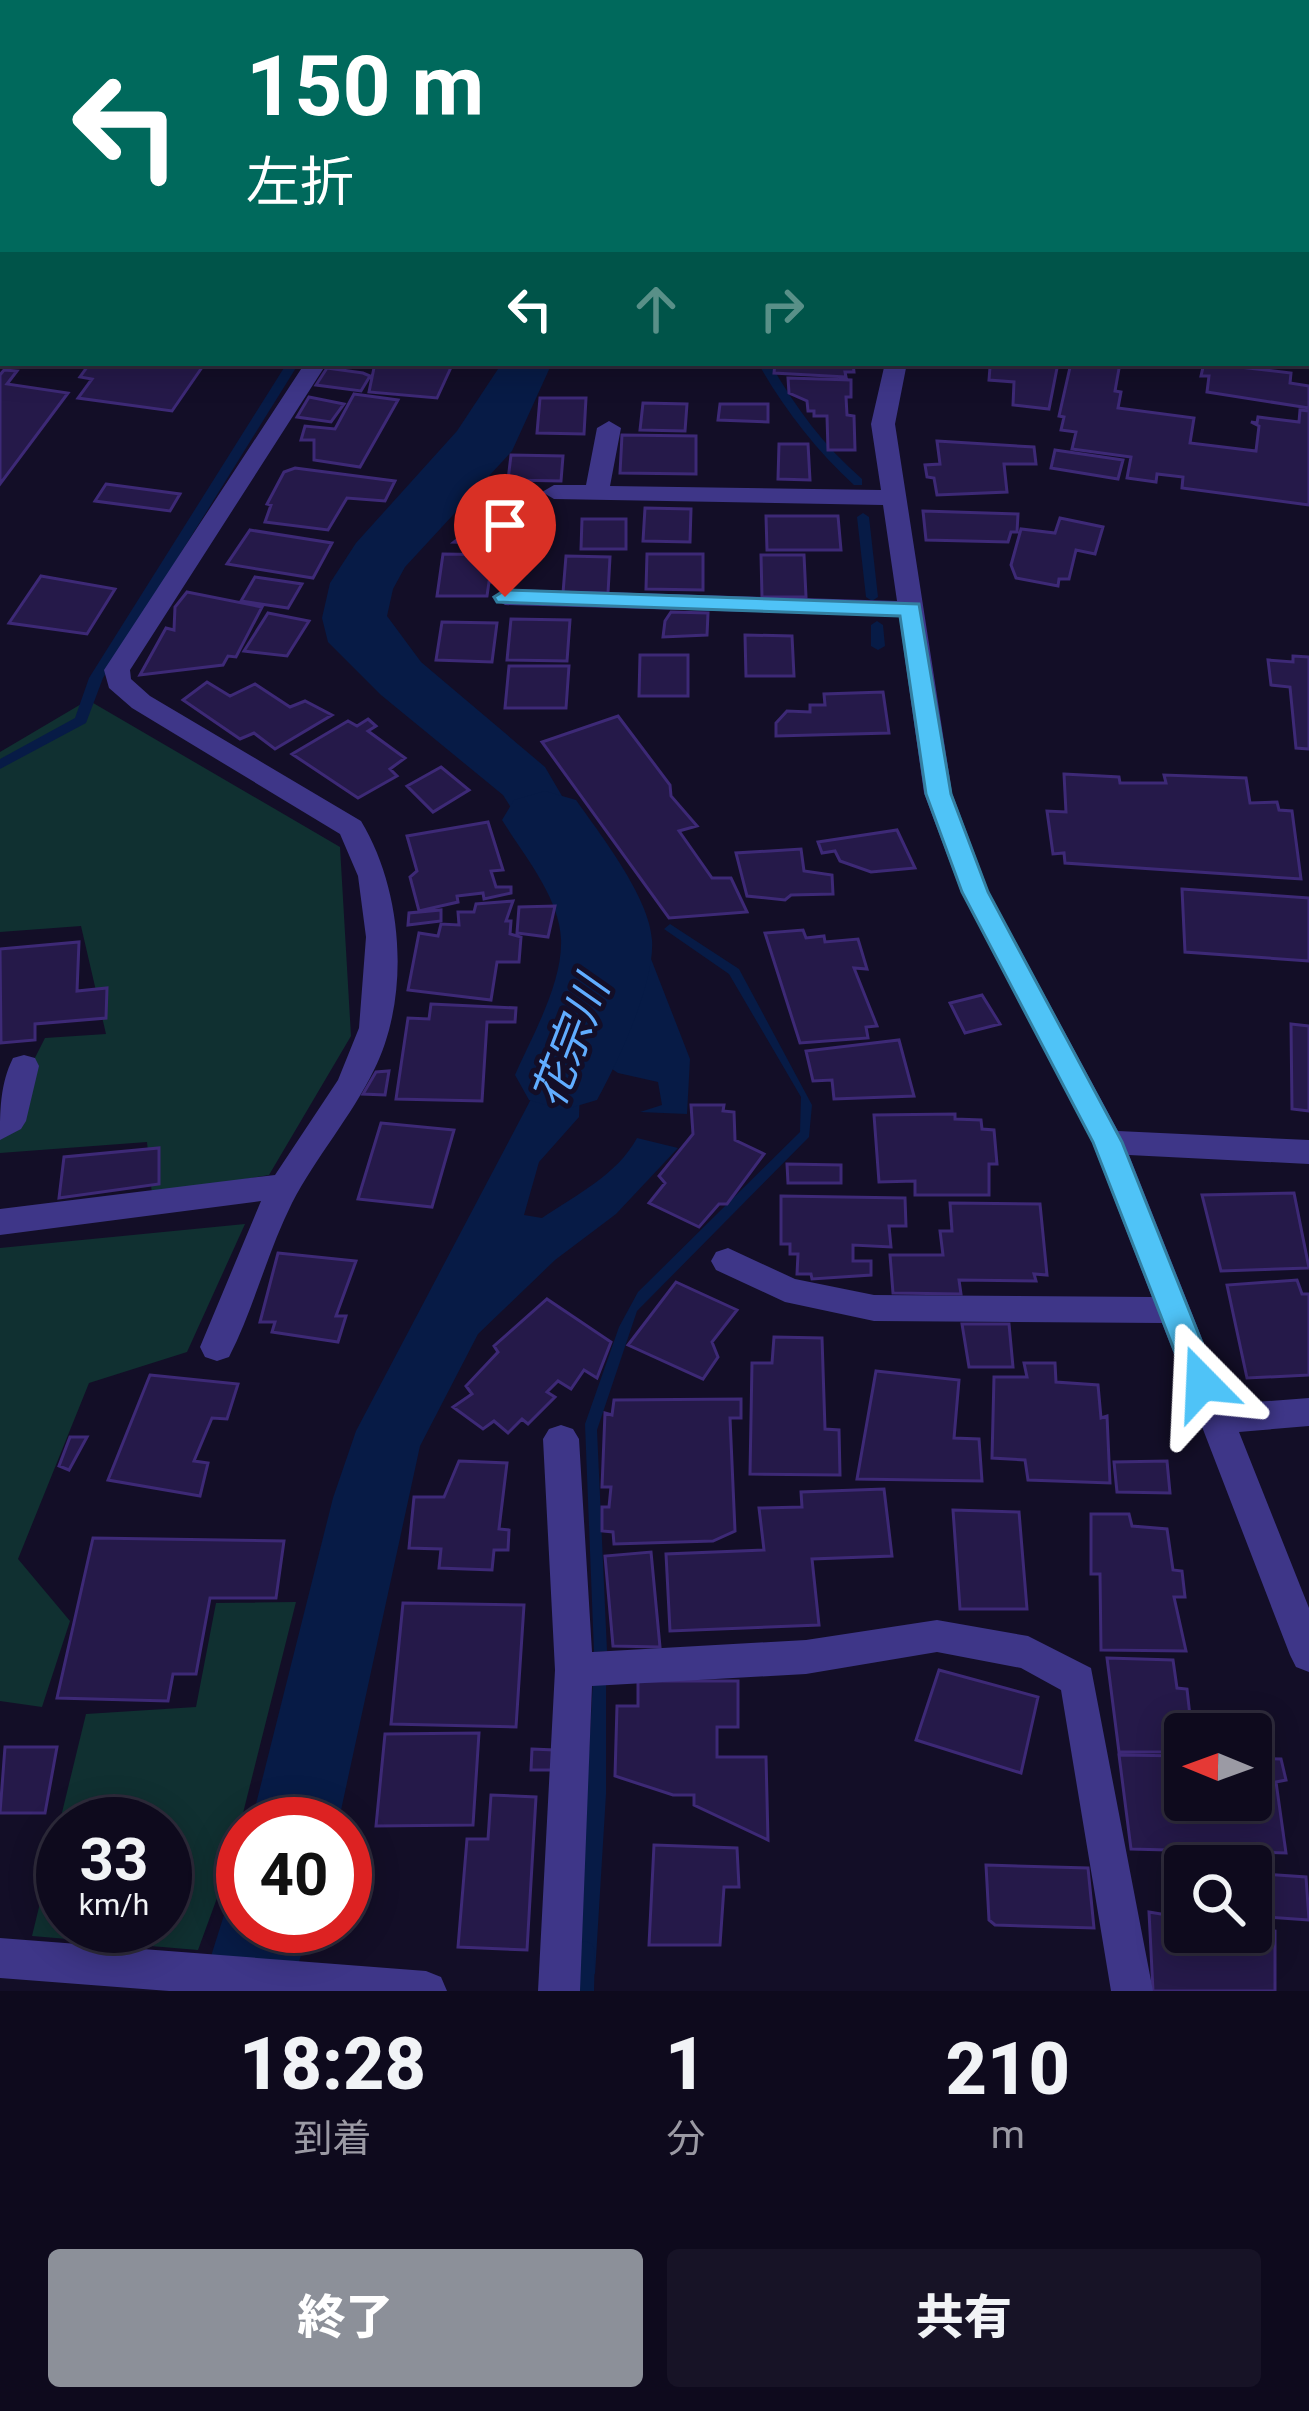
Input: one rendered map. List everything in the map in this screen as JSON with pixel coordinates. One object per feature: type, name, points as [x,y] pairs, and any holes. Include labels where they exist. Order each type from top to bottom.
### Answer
[{"type":"street","points":[[217,1347],[285,1186],[367,1052],[382,962],[380,923],[361,842],[351,828],[157,712],[118,682],[117,670],[314,366]]},
{"type":"street","points":[[895,366],[883,424],[938,794],[975,892],[1108,1142],[1309,1655]]},
{"type":"street","points":[[597,493],[608,428]]},
{"type":"street","points":[[554,492],[894,498]]},
{"type":"street","points":[[505,597],[911,609]]},
{"type":"street","points":[[0,1128],[10,1121],[24,1066]]},
{"type":"street","points":[[1108,1142],[1309,1152]]},
{"type":"street","points":[[0,1222],[285,1186]]},
{"type":"street","points":[[728,1262],[785,1289],[874,1308],[1174,1310]]},
{"type":"street","points":[[1217,1419],[1309,1412]]},
{"type":"street","points":[[559,1991],[574,1670],[561,1439]]},
{"type":"street","points":[[574,1670],[806,1657],[938,1636],[1028,1653],[1078,1680],[1132,1991]]},
{"type":"street","points":[[0,1958],[166,1978],[426,1991]]},
{"type":"green space","points":[[88,700],[340,847],[351,1036],[269,1175],[152,1195],[147,1142],[0,1153],[0,1127],[45,1038],[106,1034],[81,926],[0,932],[0,752]]},
{"type":"green space","points":[[245,1224],[187,1352],[89,1383],[18,1559],[70,1621],[42,1707],[0,1701],[0,1248]]},
{"type":"green space","points":[[296,1602],[247,1797],[216,1797],[216,1901],[198,1950],[192,1949],[192,1797],[66,1797],[86,1714],[196,1707],[216,1603]]},
{"type":"water","points":[[500,366],[551,366],[512,451],[405,567],[393,589],[387,616],[421,662],[545,767],[637,924],[577,936],[543,858],[503,795],[381,695],[328,642],[322,618],[330,583],[356,543],[457,431]]},
{"type":"water","points":[[670,924],[739,969],[812,1105],[809,1137],[637,1311],[597,1430],[607,1651],[594,1652],[585,1424],[619,1327],[638,1292],[800,1132],[801,1097],[729,974],[664,929]]},
{"type":"water","points":[[646,946],[690,1059],[687,1114],[640,1112],[662,1105],[658,1082],[618,1073],[590,1054],[581,1063],[579,1117],[539,1162],[524,1215],[542,1218],[582,1192],[607,1174],[637,1138],[678,1148],[616,1214],[555,1260],[478,1334],[420,1446],[344,1797],[258,1797],[333,1498],[356,1431],[550,1063],[579,956]]},
{"type":"water","points":[[606,1679],[606,1794],[595,1974],[577,1971],[593,1680]]},
{"type":"water","points":[[216,1940],[216,1953],[302,1953],[290,1991],[200,1991]]},
{"type":"building","points":[[88,366],[203,366],[172,411],[78,398],[92,379],[80,377]]},
{"type":"building","points":[[374,366],[452,366],[437,398],[369,392]]},
{"type":"building","points":[[775,366],[853,366],[854,372],[845,372],[846,377],[774,373]]},
{"type":"building","points":[[1057,366],[1049,409],[1013,405],[1014,382],[989,380],[990,367]]},
{"type":"building","points":[[1070,366],[1119,366],[1118,408],[1194,418],[1190,443],[1256,451],[1259,426],[1251,422],[1257,423],[1258,417],[1299,422],[1300,410],[1309,411],[1309,505],[1182,488],[1183,477],[1157,474],[1156,482],[1127,478],[1131,457],[1072,449],[1076,432],[1061,430],[1064,417],[1059,416]]},
{"type":"building","points":[[1203,366],[1291,373],[1290,383],[1309,386],[1309,408],[1207,392],[1209,376],[1201,376]]},
{"type":"building","points":[[327,368],[370,376],[361,391],[316,385]]},
{"type":"building","points":[[4,370],[17,371],[7,384],[68,393],[0,484],[0,375]]},
{"type":"building","points":[[788,378],[851,380],[847,415],[854,416],[855,450],[828,450],[827,416],[814,416],[807,401],[789,393]]},
{"type":"building","points":[[354,394],[398,400],[360,467],[314,460],[314,440],[301,440],[305,426],[335,429]]},
{"type":"building","points":[[309,397],[344,404],[331,422],[297,417]]},
{"type":"building","points":[[540,398],[586,398],[584,434],[537,433]]},
{"type":"building","points":[[643,403],[687,404],[685,431],[640,430]]},
{"type":"building","points":[[720,404],[768,404],[768,422],[718,420]]},
{"type":"building","points":[[622,435],[696,436],[696,474],[620,473]]},
{"type":"building","points":[[937,441],[1034,447],[1036,464],[1004,464],[1007,492],[937,495],[925,465],[940,464]]},
{"type":"building","points":[[779,444],[808,444],[810,480],[778,479]]},
{"type":"building","points":[[1055,450],[1123,460],[1118,479],[1051,468]]},
{"type":"building","points":[[511,455],[563,456],[561,481],[508,480]]},
{"type":"building","points":[[295,468],[395,481],[385,501],[347,498],[328,530],[265,522],[271,505],[267,504],[284,472]]},
{"type":"building","points":[[106,484],[180,494],[170,511],[95,501]]},
{"type":"building","points":[[645,508],[691,509],[690,542],[643,541]]},
{"type":"building","points":[[923,511],[1018,514],[1017,532],[1011,532],[1008,542],[926,540]]},
{"type":"building","points":[[489,514],[527,514],[522,544],[454,542]]},
{"type":"building","points":[[766,516],[838,516],[841,550],[767,550]]},
{"type":"building","points":[[1060,518],[1103,527],[1095,554],[1076,550],[1069,579],[1059,579],[1058,586],[1016,578],[1011,565],[1021,529],[1055,533]]},
{"type":"building","points":[[582,519],[626,519],[626,549],[581,549]]},
{"type":"building","points":[[250,530],[332,543],[313,578],[227,564]]},
{"type":"building","points":[[443,554],[507,555],[505,582],[489,582],[487,596],[437,596]]},
{"type":"building","points":[[647,554],[703,554],[703,590],[646,589]]},
{"type":"building","points":[[761,555],[804,555],[806,597],[762,597]]},
{"type":"building","points":[[566,556],[610,557],[608,593],[563,593]]},
{"type":"building","points":[[41,576],[115,589],[87,634],[9,623]]},
{"type":"building","points":[[255,577],[302,584],[288,608],[241,601]]},
{"type":"building","points":[[187,592],[262,607],[236,657],[228,656],[223,665],[140,675],[166,628],[174,630],[175,607]]},
{"type":"building","points":[[671,612],[708,613],[707,635],[663,637]]},
{"type":"building","points":[[268,613],[309,621],[287,656],[244,651]]},
{"type":"building","points":[[511,619],[570,620],[567,661],[507,660]]},
{"type":"building","points":[[442,622],[497,623],[492,662],[436,660]]},
{"type":"building","points":[[745,635],[792,636],[794,676],[746,676]]},
{"type":"building","points":[[640,655],[688,655],[688,696],[639,696]]},
{"type":"building","points":[[1293,656],[1309,657],[1309,749],[1296,748],[1290,687],[1271,685],[1268,660],[1293,662]]},
{"type":"building","points":[[509,666],[569,666],[566,708],[505,708]]},
{"type":"building","points":[[207,682],[230,696],[255,684],[290,707],[305,701],[332,715],[275,749],[254,733],[240,739],[183,700]]},
{"type":"building","points":[[883,692],[889,733],[776,736],[776,723],[787,711],[810,712],[810,705],[825,705],[824,694]]},
{"type":"building","points":[[618,716],[670,785],[671,796],[697,826],[679,831],[712,878],[731,878],[747,912],[669,918],[542,742]]},
{"type":"building","points":[[368,719],[376,726],[368,731],[405,758],[390,769],[397,776],[358,798],[292,754],[348,721],[357,726]]},
{"type":"building","points":[[441,767],[469,790],[433,812],[407,786]]},
{"type":"building","points":[[1064,774],[1119,777],[1120,783],[1166,783],[1164,775],[1246,778],[1250,803],[1277,802],[1279,810],[1292,811],[1301,879],[1065,863],[1064,853],[1053,854],[1047,811],[1066,812]]},
{"type":"building","points":[[488,822],[503,870],[491,871],[496,887],[511,887],[511,893],[484,899],[483,893],[457,896],[458,902],[419,911],[410,877],[417,871],[407,836]]},
{"type":"building","points":[[897,830],[915,868],[871,872],[840,861],[835,851],[822,853],[818,842]]},
{"type":"building","points":[[801,849],[804,871],[832,875],[833,894],[791,895],[785,900],[747,896],[736,853]]},
{"type":"building","points":[[1182,889],[1309,898],[1309,961],[1185,952]]},
{"type":"building","points":[[513,901],[506,921],[511,921],[510,934],[521,937],[519,962],[497,962],[491,1000],[408,990],[419,933],[438,936],[441,924],[459,925],[458,912],[474,912],[476,904]]},
{"type":"building","points":[[555,906],[548,937],[517,933],[519,907]]},
{"type":"building","points":[[441,910],[441,921],[408,925],[409,913]]},
{"type":"building","points":[[803,930],[806,938],[824,936],[825,942],[858,939],[867,969],[854,968],[877,1026],[866,1027],[868,1038],[800,1043],[765,933]]},
{"type":"building","points":[[79,942],[77,991],[107,988],[106,1018],[35,1024],[35,1040],[1,1043],[0,949]]},
{"type":"building","points":[[982,995],[1000,1024],[965,1033],[950,1003]]},
{"type":"building","points":[[431,1004],[516,1008],[515,1022],[487,1022],[482,1101],[396,1099],[408,1018],[429,1019]]},
{"type":"building","points":[[1291,1024],[1309,1026],[1309,1111],[1292,1109]]},
{"type":"building","points":[[899,1040],[914,1096],[834,1099],[832,1080],[813,1081],[806,1051]]},
{"type":"building","points":[[389,1071],[385,1095],[363,1094],[376,1072]]},
{"type":"building","points":[[691,1105],[724,1105],[723,1111],[734,1112],[735,1140],[764,1154],[727,1204],[719,1204],[699,1227],[649,1203],[665,1183],[659,1176],[693,1134]]},
{"type":"building","points":[[955,1114],[955,1119],[981,1120],[982,1129],[994,1130],[997,1164],[989,1164],[989,1195],[915,1195],[915,1181],[879,1182],[874,1115]]},
{"type":"building","points":[[381,1123],[454,1130],[432,1207],[358,1199]]},
{"type":"building","points":[[159,1148],[159,1184],[59,1198],[64,1157]]},
{"type":"building","points":[[787,1164],[841,1165],[841,1183],[788,1183]]},
{"type":"building","points":[[1294,1193],[1309,1268],[1221,1271],[1202,1195]]},
{"type":"building","points":[[781,1196],[905,1198],[906,1226],[889,1226],[891,1247],[853,1245],[853,1261],[871,1261],[871,1275],[812,1279],[811,1274],[797,1274],[798,1254],[790,1254],[790,1244],[781,1244]]},
{"type":"building","points":[[950,1203],[1040,1204],[1047,1275],[1034,1274],[1036,1281],[959,1280],[961,1294],[893,1293],[890,1255],[943,1255],[940,1231],[952,1231]]},
{"type":"building","points":[[278,1253],[356,1261],[336,1316],[346,1316],[338,1342],[272,1332],[275,1322],[260,1322]]},
{"type":"building","points":[[1297,1280],[1302,1294],[1309,1294],[1309,1375],[1247,1378],[1227,1285]]},
{"type":"building","points":[[676,1282],[737,1310],[712,1342],[718,1357],[703,1379],[628,1345]]},
{"type":"building","points":[[547,1299],[611,1342],[597,1378],[584,1370],[571,1389],[558,1381],[547,1392],[555,1397],[528,1424],[522,1419],[508,1433],[494,1421],[483,1429],[453,1407],[472,1394],[466,1386],[498,1352],[494,1346]]},
{"type":"building","points":[[962,1324],[1009,1324],[1013,1367],[969,1367]]},
{"type":"building","points":[[774,1337],[822,1338],[825,1429],[839,1430],[840,1475],[750,1474],[752,1363],[772,1363]]},
{"type":"building","points":[[1024,1363],[1055,1363],[1056,1382],[1098,1385],[1101,1418],[1107,1416],[1110,1483],[1028,1480],[1025,1460],[992,1458],[994,1377],[1027,1377]]},
{"type":"building","points":[[876,1371],[959,1380],[954,1438],[979,1439],[982,1481],[857,1479]]},
{"type":"building","points":[[150,1375],[238,1384],[227,1419],[212,1418],[194,1461],[208,1463],[200,1496],[108,1480]]},
{"type":"building","points":[[741,1399],[741,1418],[730,1418],[735,1531],[713,1541],[614,1544],[613,1532],[602,1531],[602,1507],[609,1507],[611,1487],[602,1487],[605,1413],[612,1415],[614,1400]]},
{"type":"building","points":[[70,1437],[87,1437],[69,1470],[59,1466]]},
{"type":"building","points":[[459,1461],[507,1463],[499,1529],[509,1530],[508,1550],[494,1550],[492,1570],[439,1568],[441,1549],[409,1548],[414,1497],[444,1497]]},
{"type":"building","points":[[1167,1461],[1170,1493],[1117,1492],[1114,1462]]},
{"type":"building","points":[[884,1489],[892,1556],[812,1559],[819,1625],[670,1631],[666,1554],[764,1550],[759,1508],[802,1507],[801,1492]]},
{"type":"building","points":[[953,1510],[1019,1512],[1027,1609],[960,1609]]},
{"type":"building","points":[[1091,1514],[1129,1514],[1132,1526],[1167,1529],[1173,1570],[1182,1571],[1185,1597],[1174,1597],[1186,1651],[1101,1650],[1100,1574],[1091,1574]]},
{"type":"building","points":[[93,1538],[284,1541],[276,1598],[210,1598],[196,1674],[173,1674],[168,1701],[57,1698]]},
{"type":"building","points":[[651,1552],[660,1647],[613,1646],[605,1556]]},
{"type":"building","points":[[403,1603],[524,1605],[516,1727],[391,1724]]},
{"type":"building","points":[[1107,1658],[1173,1660],[1177,1688],[1187,1689],[1190,1713],[1164,1713],[1164,1752],[1119,1752]]},
{"type":"building","points":[[939,1670],[1038,1697],[1021,1773],[916,1740]]},
{"type":"building","points":[[638,1681],[738,1681],[738,1727],[717,1727],[717,1757],[766,1757],[768,1840],[694,1805],[694,1795],[673,1795],[615,1776],[617,1706],[638,1706]]},
{"type":"building","points":[[479,1733],[473,1825],[376,1826],[385,1734]]},
{"type":"building","points":[[5,1747],[57,1747],[48,1797],[36,1797],[36,1813],[0,1813]]},
{"type":"building","points":[[532,1749],[554,1750],[553,1770],[531,1770]]},
{"type":"building","points":[[1119,1755],[1164,1756],[1164,1821],[1272,1821],[1272,1759],[1281,1759],[1286,1780],[1276,1782],[1286,1853],[1272,1853],[1272,1845],[1131,1849]]},
{"type":"building","points":[[491,1795],[536,1797],[527,1950],[458,1947],[467,1839],[488,1839]]},
{"type":"building","points":[[654,1845],[737,1848],[739,1887],[724,1887],[720,1945],[649,1945]]},
{"type":"building","points":[[986,1865],[1088,1868],[1094,1928],[995,1925],[989,1920]]},
{"type":"building","points":[[1272,1875],[1306,1877],[1309,1920],[1272,1917]]},
{"type":"building","points":[[1149,1912],[1164,1914],[1164,1953],[1272,1953],[1275,1931],[1275,1991],[1153,1991]]},
{"type":"waterway","points":[[0,765],[81,720],[96,678],[291,366]]},
{"type":"waterway","points":[[766,366],[806,427],[858,482]]},
{"type":"waterway","points":[[863,517],[872,597]]},
{"type":"waterway","points":[[877,625],[878,646]]},
{"type":"waterway","name":"花宗川","points":[[545,820],[591,895],[607,939],[597,986],[563,1075]]},
{"type":"waterway","points":[[584,1991],[585,1951]]},
{"type":"route","points":[[505,597],[911,609],[938,794],[975,892],[1108,1142],[1202,1383]]}]
